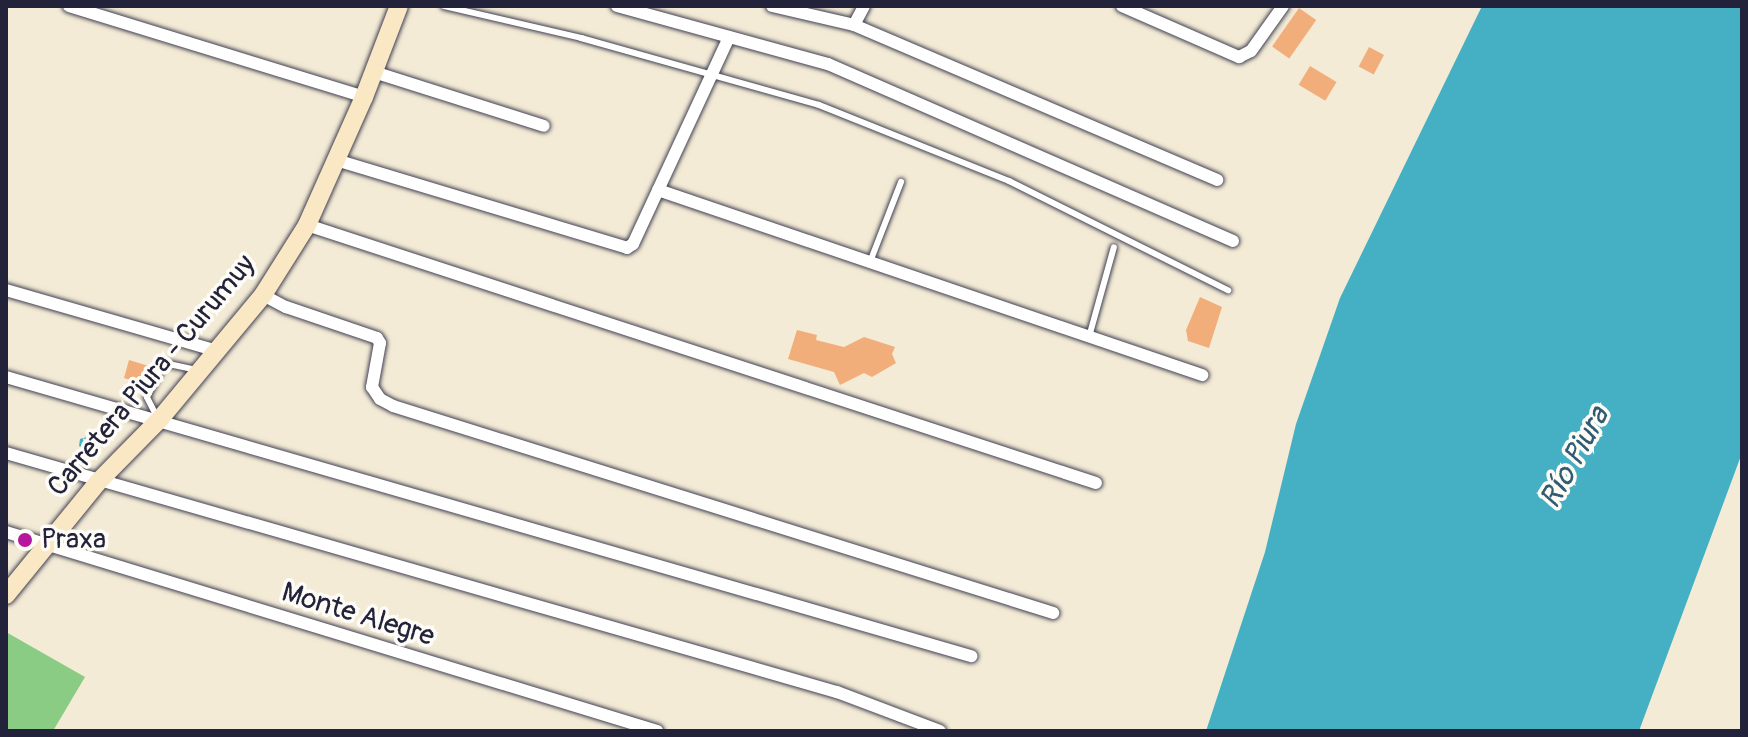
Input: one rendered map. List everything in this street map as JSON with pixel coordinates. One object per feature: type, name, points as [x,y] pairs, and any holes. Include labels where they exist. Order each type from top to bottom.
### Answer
[{"type":"main road","name":"Carretera Piura - Curumuy","points":[[6,595],[98,482],[159,420],[263,295],[307,225],[364,97],[399,6]]},
{"type":"street","points":[[69,6],[364,97]]},
{"type":"street","points":[[617,6],[828,64],[1233,241]]},
{"type":"street","points":[[772,6],[854,25],[1217,180]]},
{"type":"street","points":[[854,25],[864,6]]},
{"type":"street","points":[[1122,6],[1222,53],[1239,57],[1251,51],[1283,6]]},
{"type":"street","points":[[336,160],[525,215],[620,248],[633,244],[729,37]]},
{"type":"street","points":[[374,72],[544,126]]},
{"type":"street","points":[[658,190],[1202,375]]},
{"type":"street","points":[[307,225],[1096,483]]},
{"type":"street","points":[[6,290],[217,351]]},
{"type":"street","points":[[263,295],[286,307],[377,338],[380,343],[372,387],[380,399],[393,406],[1053,613]]},
{"type":"street","points":[[6,377],[971,656]]},
{"type":"street","points":[[6,453],[98,482],[837,692],[940,731]]},
{"type":"street","name":"Monte Alegre","points":[[6,532],[657,731]]},
{"type":"lane","points":[[444,6],[581,38],[819,105],[1009,181],[1228,290]]},
{"type":"lane","points":[[870,262],[901,182]]},
{"type":"lane","points":[[1089,337],[1114,247]]},
{"type":"lane","points":[[159,420],[147,397],[164,363],[200,371]]},
{"type":"green space","points":[[6,632],[85,677],[53,731],[6,731]]},
{"type":"water","name":"Río Piura","points":[[1482,6],[1742,6],[1742,453],[1639,731],[1206,731],[1265,552],[1296,424],[1340,298]]},
{"type":"water","points":[[87,437],[99,441],[101,450],[95,452],[79,446],[80,439]]},
{"type":"building","points":[[1299,8],[1316,20],[1289,59],[1272,47]]},
{"type":"building","points":[[1369,47],[1384,55],[1374,74],[1359,66]]},
{"type":"building","points":[[1310,66],[1337,82],[1325,101],[1299,85]]},
{"type":"building","points":[[1200,297],[1222,307],[1209,348],[1188,341],[1186,330]]},
{"type":"building","points":[[797,330],[817,335],[816,340],[844,347],[864,337],[895,347],[892,354],[896,363],[872,377],[864,373],[840,385],[834,372],[788,359]]},
{"type":"building","points":[[129,360],[155,368],[146,385],[124,378]]},
{"type":"place","name":"Praxa","points":[[25,540]]}]
